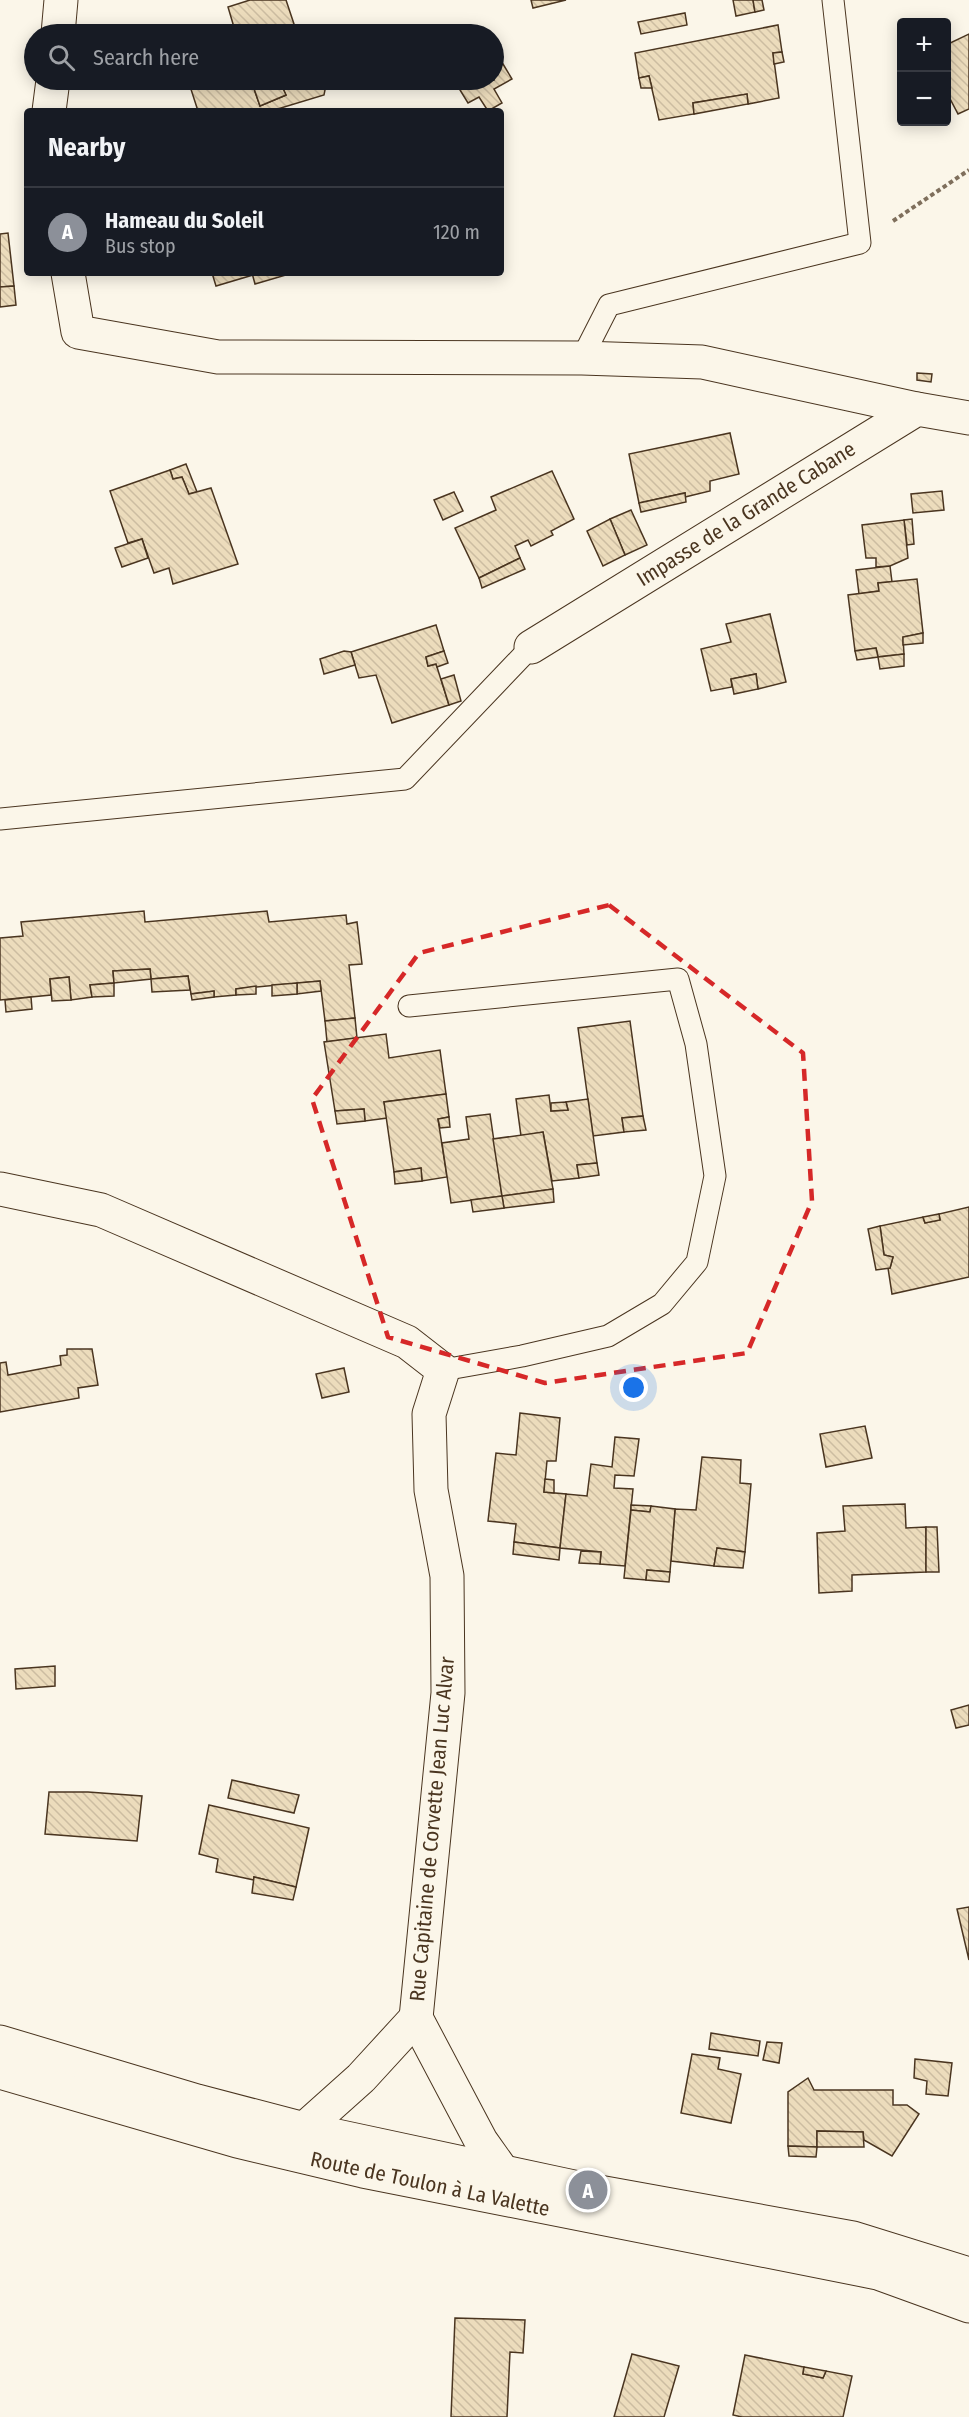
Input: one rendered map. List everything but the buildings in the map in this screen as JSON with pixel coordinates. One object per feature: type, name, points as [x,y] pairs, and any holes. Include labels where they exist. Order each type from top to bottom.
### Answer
[{"type":"street","points":[[59,24],[61,0]]},
{"type":"street","points":[[49,108],[52,90]]},
{"type":"street","points":[[69,276],[78,332],[218,357],[582,358],[702,362],[917,409],[969,418]]},
{"type":"street","name":"Impasse de la Grande Cabane","points":[[531,647],[917,409]]},
{"type":"street","points":[[0,1189],[101,1210],[407,1342],[443,1370]]},
{"type":"street","name":"Rue Capitaine de Corvette Jean Luc Alvar","points":[[416,2018],[448,1693],[447,1576],[431,1490],[429,1414],[443,1370]]},
{"type":"street","points":[[304,2129],[362,2078],[416,2018],[481,2141],[503,2172]]},
{"type":"street","name":"Route de Toulon à La Valette","points":[[0,2042],[196,2101],[304,2129],[588,2190],[853,2238],[969,2274]]},
{"type":"street","name":"Route de Toulon à La Valette","points":[[0,2072],[237,2141],[352,2169],[878,2273],[969,2306]]},
{"type":"lane","points":[[582,358],[609,304],[860,243],[833,0]]},
{"type":"lane","points":[[0,819],[405,779],[531,647]]},
{"type":"lane","points":[[409,1006],[678,979],[696,1044],[715,1176],[697,1262],[662,1304],[608,1336],[522,1356],[443,1370]]},
{"type":"path","points":[[860,243],[969,170]]},
{"type":"highlighted area","points":[[609,905],[803,1053],[812,1201],[747,1353],[545,1383],[388,1337],[312,1099],[419,953]]},
{"type":"place","name":"Hameau du Soleil","points":[[588,2190]]}]
